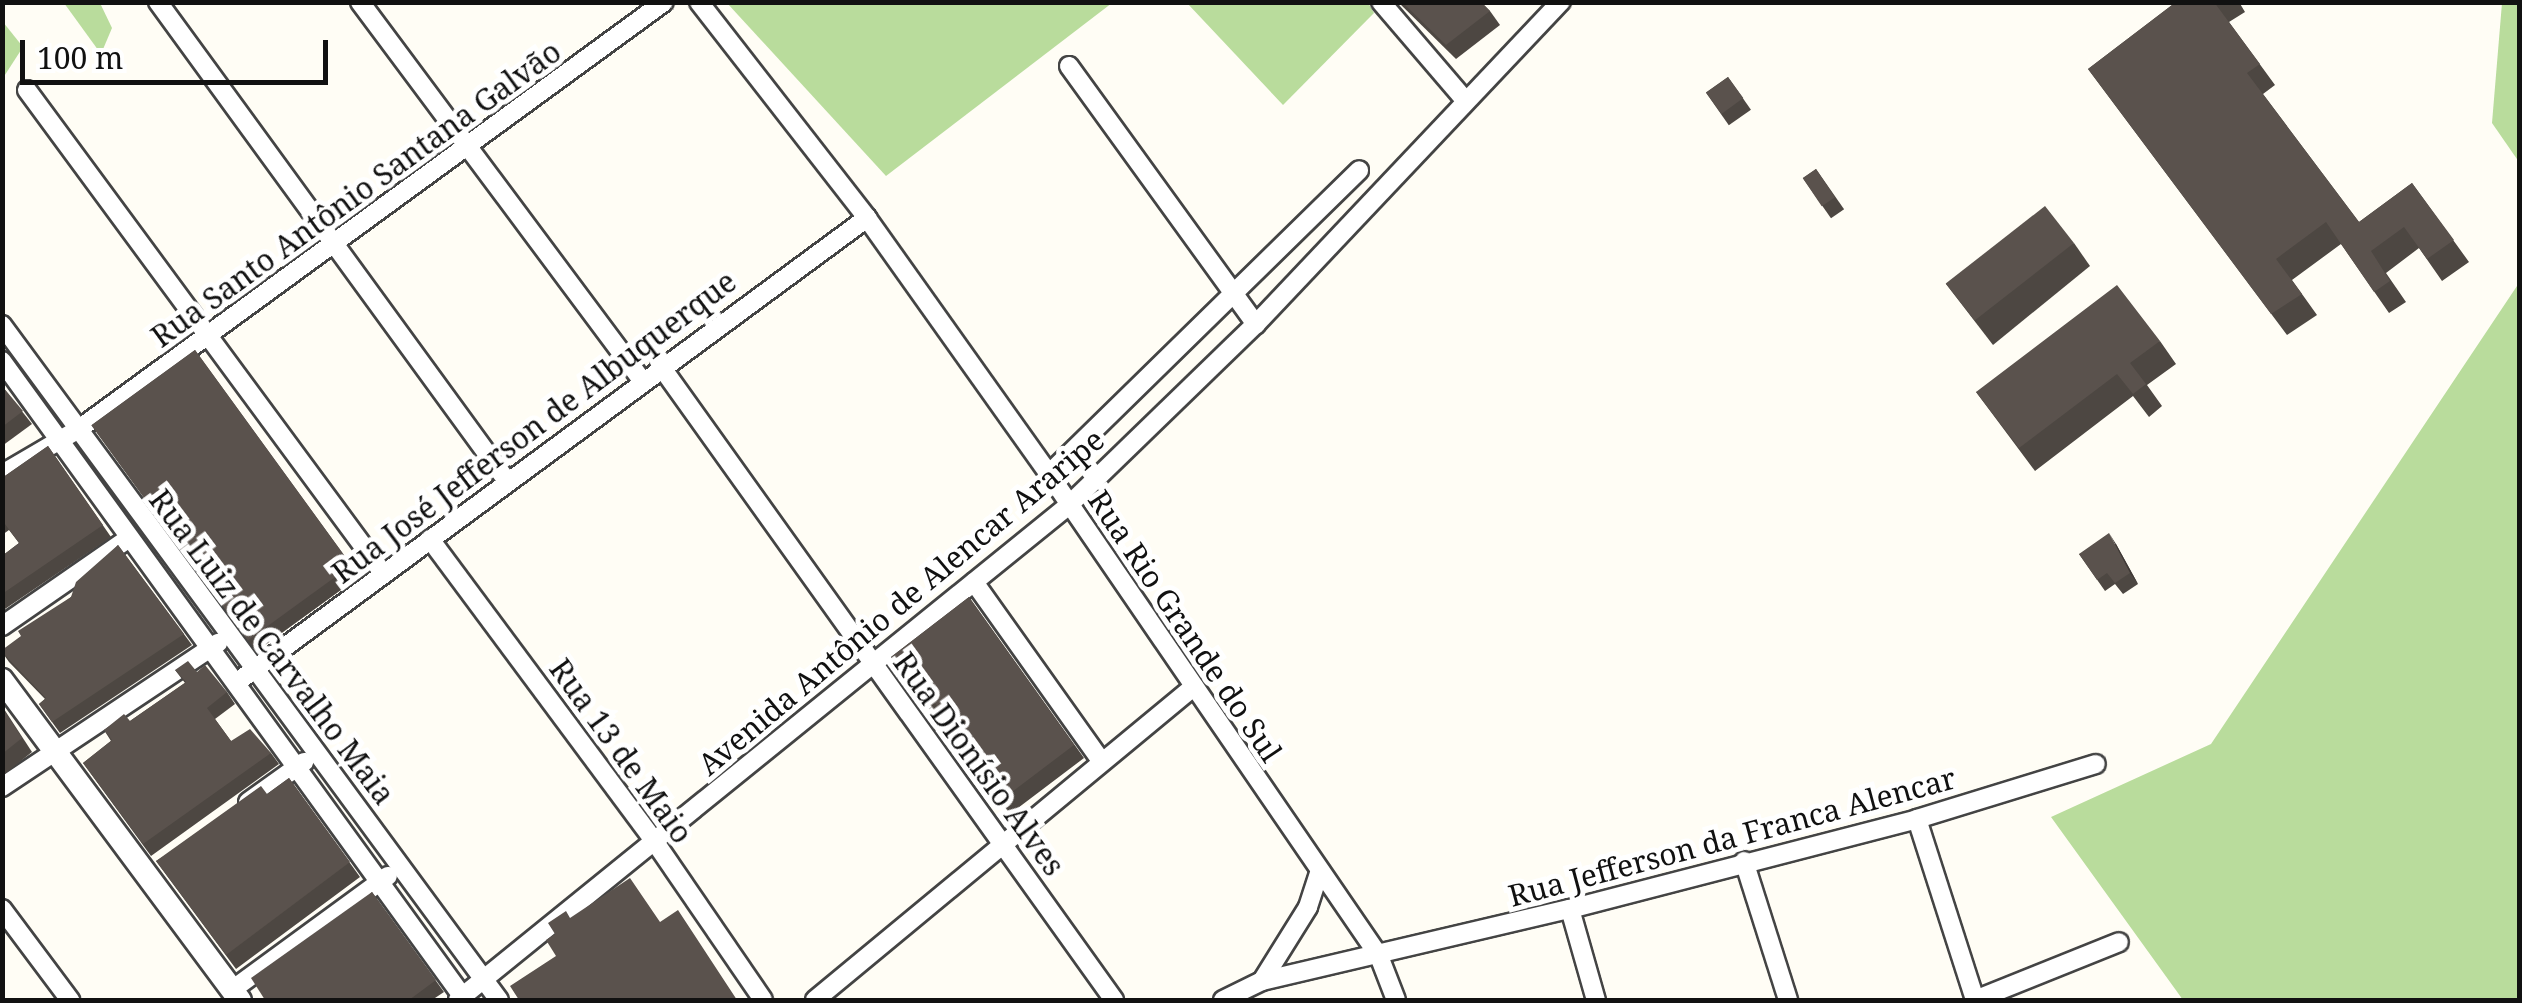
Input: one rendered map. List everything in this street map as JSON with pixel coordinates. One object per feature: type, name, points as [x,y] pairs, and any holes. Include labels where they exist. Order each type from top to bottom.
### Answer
[{"type":"street","points":[[158,2],[507,480]]},
{"type":"street","points":[[360,2],[641,379]]},
{"type":"street","name":"Rua Santo Antônio Santana Galvão","points":[[2,474],[57,438],[79,430],[664,2]]},
{"type":"street","name":"Rua Rio Grande do Sul","points":[[699,2],[867,218],[1049,474],[1319,874],[1379,956],[1396,1000]]},
{"type":"street","points":[[1381,2],[1466,100]]},
{"type":"street","name":"Avenida Antônio de Alencar Araripe","points":[[462,999],[1068,505],[1256,324],[1562,2]]},
{"type":"street","points":[[1070,66],[1256,324]]},
{"type":"street","points":[[26,90],[383,573]]},
{"type":"street","points":[[1049,474],[1359,170]]},
{"type":"street","name":"Rua José Jefferson de Albuquerque","points":[[236,682],[660,365],[867,218]]},
{"type":"street","name":"Rua Luiz de Carvalho Maia","points":[[2,325],[148,526],[259,667],[499,1000]]},
{"type":"street","name":"Rua Luiz de Carvalho Maia","points":[[2,361],[462,999]]},
{"type":"street","name":"Rua Dionísio Alves","points":[[660,365],[1114,1000]]},
{"type":"street","points":[[2,626],[148,526]]},
{"type":"street","name":"Rua 13 de Maio","points":[[430,539],[655,842],[764,1000]]},
{"type":"street","points":[[974,582],[1102,761]]},
{"type":"street","points":[[2,788],[58,756],[232,634]]},
{"type":"street","points":[[2,680],[58,756],[154,869],[236,995],[400,867]]},
{"type":"street","points":[[815,1000],[1194,687]]},
{"type":"street","points":[[236,810],[318,752]]},
{"type":"street","name":"Rua Jefferson da Franca Alencar","points":[[1222,1000],[1247,995],[1262,981],[1570,909],[1917,819],[2096,764]]},
{"type":"street","points":[[1917,819],[1975,1000],[2119,942]]},
{"type":"street","points":[[1744,861],[1788,1000]]},
{"type":"street","points":[[1262,981],[1308,907],[1319,874]]},
{"type":"street","points":[[2,909],[70,1000]]},
{"type":"street","points":[[1570,909],[1596,1000]]},
{"type":"green space","points":[[64,3],[100,3],[112,28],[101,54]]},
{"type":"green space","points":[[727,3],[1112,3],[886,176]]},
{"type":"green space","points":[[1187,3],[1368,3],[1374,13],[1283,105]]},
{"type":"green space","points":[[2502,3],[2519,3],[2519,162],[2492,123]]},
{"type":"green space","points":[[3,22],[23,47],[2,78]]},
{"type":"green space","points":[[2519,283],[2519,1000],[2183,1000],[2051,817],[2211,744]]},
{"type":"building","points":[[1402,2],[1481,2],[1490,11],[1446,45]]},
{"type":"building","points":[[2176,2],[2214,2],[2260,64],[2247,73],[2359,222],[2412,183],[2454,240],[2427,259],[2404,227],[2371,251],[2390,281],[2374,292],[2326,222],[2276,259],[2302,294],[2271,314],[2088,69]]},
{"type":"building","points":[[1728,77],[1743,98],[1721,114],[1706,93]]},
{"type":"building","points":[[1816,169],[1835,197],[1822,206],[1803,178]]},
{"type":"building","points":[[2045,206],[2074,243],[1975,321],[1946,284]]},
{"type":"building","points":[[2117,285],[2160,341],[2130,363],[2146,384],[2133,394],[2117,374],[2019,448],[1976,392]]},
{"type":"building","points":[[195,350],[351,565],[248,640],[91,425]]},
{"type":"building","points":[[2,386],[23,411],[2,427]]},
{"type":"building","points":[[48,446],[103,525],[2,594],[2,556],[19,543],[2,520],[2,478]]},
{"type":"building","points":[[2109,533],[2130,573],[2115,583],[2107,573],[2097,580],[2079,554]]},
{"type":"building","points":[[118,545],[184,634],[52,722],[39,704],[46,698],[2,650],[21,636],[18,631],[71,597],[76,582]]},
{"type":"building","points":[[969,597],[1074,745],[1000,801],[970,762],[966,766],[944,737],[954,729],[932,699],[926,703],[891,657]]},
{"type":"building","points":[[188,661],[197,672],[205,665],[227,692],[207,708],[231,741],[250,729],[271,753],[143,844],[83,763],[112,740],[104,730],[124,714],[130,721],[186,682],[175,670]]},
{"type":"building","points":[[2,707],[22,738],[2,754]]},
{"type":"building","points":[[289,778],[350,862],[226,955],[156,861],[261,786],[267,794]]},
{"type":"building","points":[[630,878],[660,922],[678,910],[737,1000],[519,1000],[510,986],[556,956],[546,940],[555,934],[548,923],[566,911],[570,918]]},
{"type":"building","points":[[372,892],[436,980],[409,1000],[265,1000],[251,978]]}]
